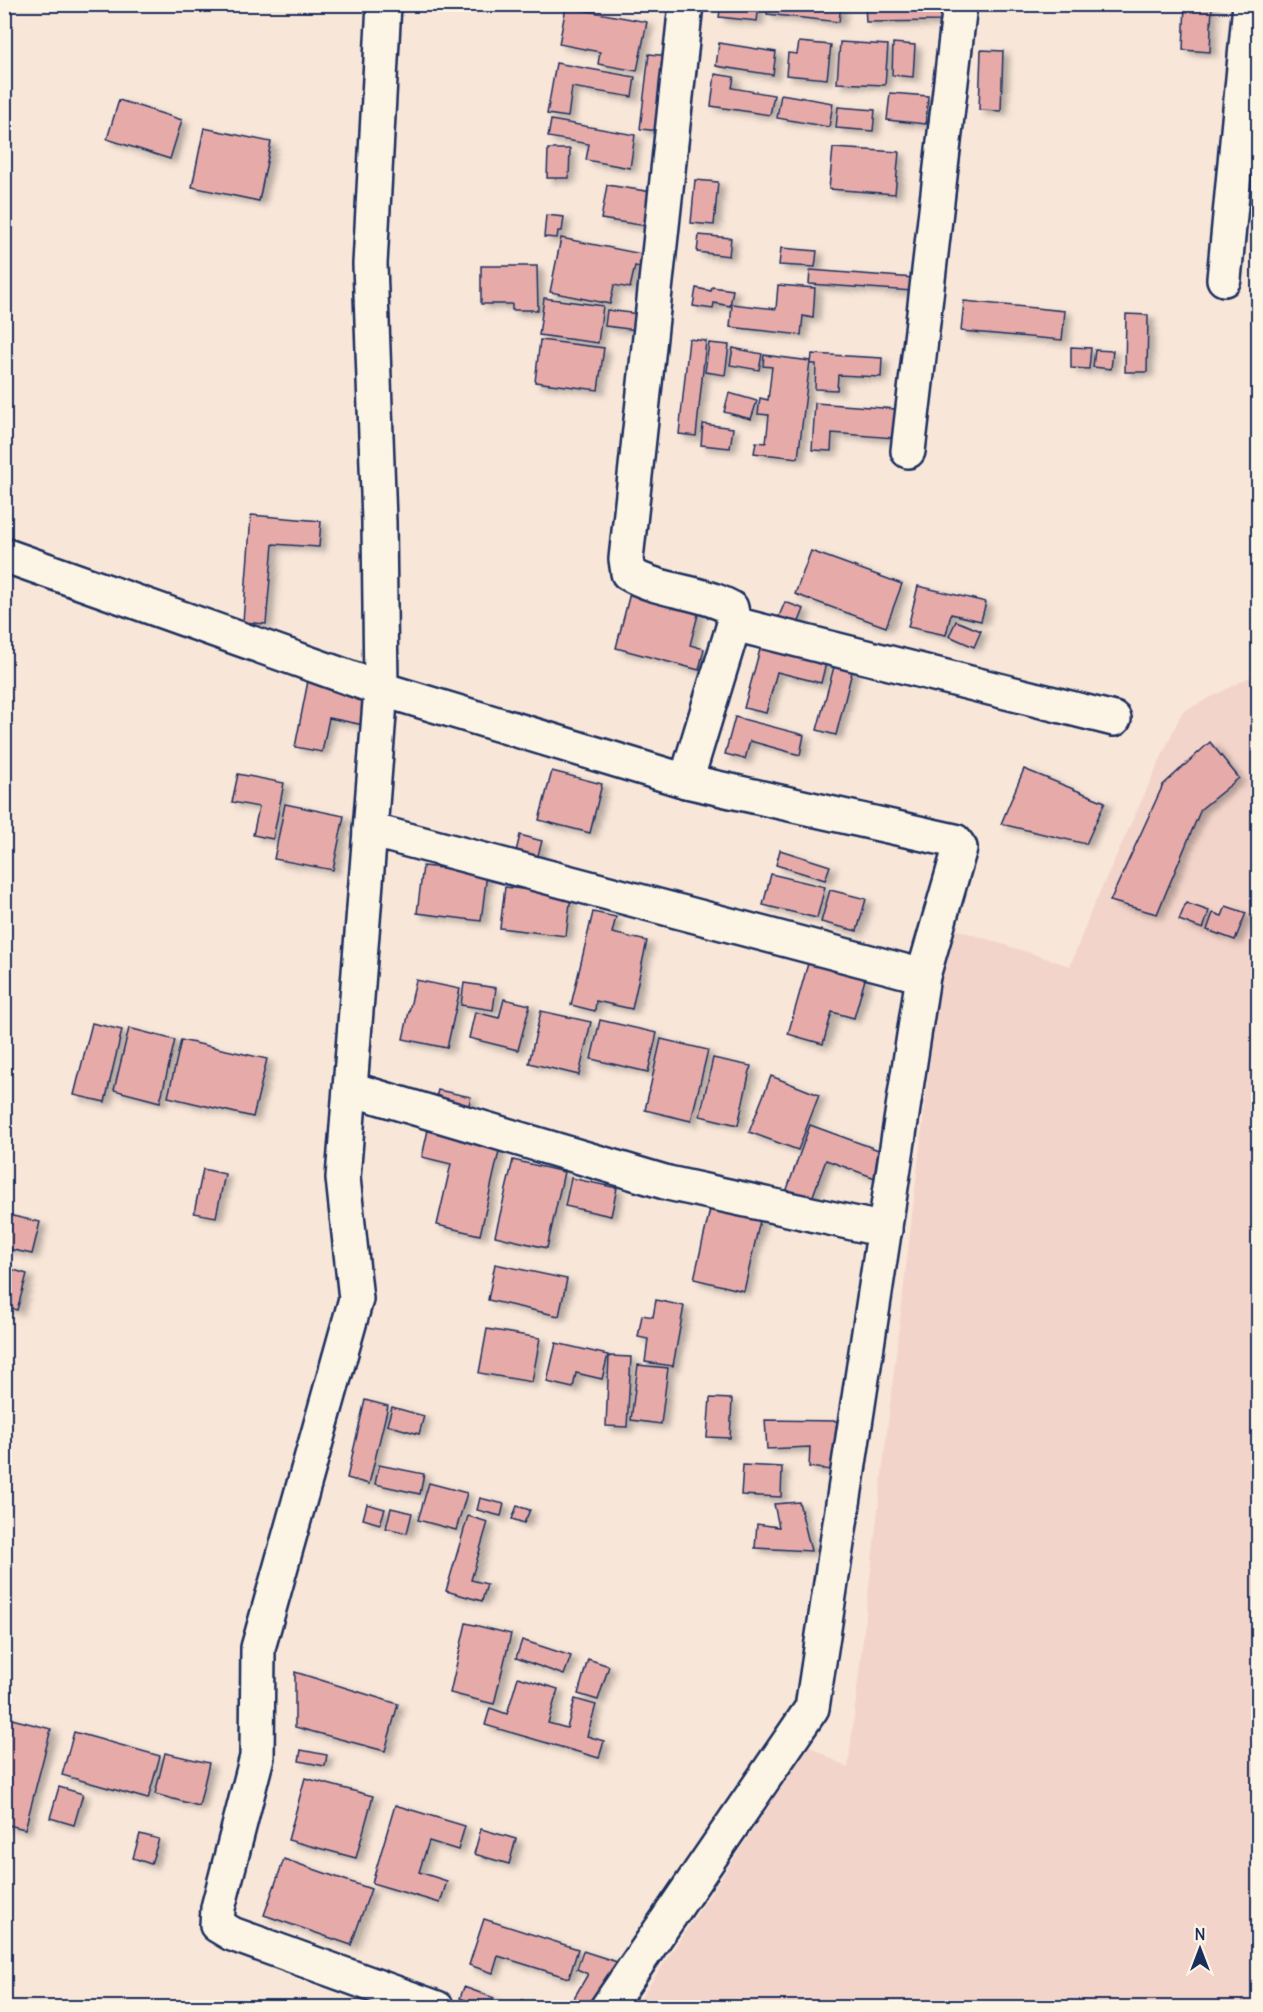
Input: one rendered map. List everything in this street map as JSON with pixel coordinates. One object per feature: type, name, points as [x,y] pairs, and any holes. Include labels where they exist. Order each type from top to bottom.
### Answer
[{"type":"street","points":[[384,4],[370,264],[380,522],[381,689],[343,1178],[356,1299],[258,1648],[257,1757],[218,1908],[217,1925],[232,1934],[437,2007]]},
{"type":"street","points":[[686,4],[626,559],[628,573],[642,582],[719,602],[731,609],[734,624],[686,781]]},
{"type":"street","points":[[908,451],[960,4]]},
{"type":"street","points":[[1224,279],[1250,4]]},
{"type":"street","points":[[4,555],[381,689],[686,781],[955,841],[960,848],[923,976],[812,1708],[607,2007]]},
{"type":"street","points":[[734,624],[1114,719]]},
{"type":"street","points":[[370,830],[923,976]]},
{"type":"street","points":[[351,1089],[668,1184],[885,1230]]},
{"type":"shaded area","points":[[1258,673],[1258,961],[1248,958],[1258,962],[1258,2007],[634,2008],[809,1746],[848,1768],[940,974],[949,927],[1070,966],[1092,909],[1182,712]]},
{"type":"building","points":[[721,4],[759,4],[757,21],[719,17]]},
{"type":"building","points":[[768,4],[841,4],[839,22],[767,14]]},
{"type":"building","points":[[865,4],[942,4],[942,21],[866,22]]},
{"type":"building","points":[[1185,4],[1212,4],[1210,52],[1183,50]]},
{"type":"building","points":[[566,7],[647,22],[637,71],[598,64],[600,52],[559,44]]},
{"type":"building","points":[[799,42],[831,45],[827,79],[786,75],[788,53],[797,54]]},
{"type":"building","points":[[840,42],[888,45],[885,85],[837,83]]},
{"type":"building","points":[[719,43],[776,52],[773,75],[716,66]]},
{"type":"building","points":[[893,43],[915,45],[913,77],[892,75]]},
{"type":"building","points":[[981,50],[1003,51],[1001,111],[979,110]]},
{"type":"building","points":[[649,54],[669,56],[661,131],[640,129]]},
{"type":"building","points":[[556,63],[635,77],[632,97],[572,87],[568,117],[547,114]]},
{"type":"building","points":[[715,74],[734,77],[732,88],[774,95],[770,115],[711,106]]},
{"type":"building","points":[[890,93],[928,96],[926,124],[887,120]]},
{"type":"building","points":[[781,94],[833,103],[829,127],[777,118]]},
{"type":"building","points":[[119,100],[182,120],[170,159],[107,139]]},
{"type":"building","points":[[838,107],[875,110],[873,131],[836,128]]},
{"type":"building","points":[[551,120],[635,135],[630,168],[586,160],[589,144],[548,137]]},
{"type":"building","points":[[204,128],[271,142],[259,201],[192,187]]},
{"type":"building","points":[[833,148],[899,152],[895,194],[829,189]]},
{"type":"building","points":[[548,149],[570,149],[569,178],[547,178]]},
{"type":"building","points":[[695,180],[718,182],[714,225],[691,223]]},
{"type":"building","points":[[607,185],[652,192],[647,226],[601,219]]},
{"type":"building","points":[[546,215],[564,217],[562,231],[558,231],[557,238],[544,237]]},
{"type":"building","points":[[699,235],[731,238],[729,256],[697,252]]},
{"type":"building","points":[[561,238],[652,256],[650,270],[635,266],[630,288],[614,285],[610,304],[550,292]]},
{"type":"building","points":[[781,248],[817,251],[815,267],[779,265]]},
{"type":"building","points":[[481,266],[537,266],[538,310],[512,310],[512,304],[481,304]]},
{"type":"building","points":[[810,270],[914,278],[913,291],[809,284]]},
{"type":"building","points":[[778,285],[815,288],[813,318],[803,316],[801,335],[730,327],[732,304],[776,309]]},
{"type":"building","points":[[712,287],[733,290],[730,306],[714,303],[713,309],[693,306],[696,288],[711,291]]},
{"type":"building","points":[[544,298],[603,306],[598,343],[539,335]]},
{"type":"building","points":[[964,301],[1065,311],[1062,340],[961,331]]},
{"type":"building","points":[[607,310],[647,315],[645,331],[605,326]]},
{"type":"building","points":[[1126,314],[1148,315],[1147,372],[1125,372]]},
{"type":"building","points":[[689,339],[706,341],[696,436],[679,434]]},
{"type":"building","points":[[540,340],[604,348],[598,390],[535,382]]},
{"type":"building","points":[[709,343],[729,345],[725,375],[705,372]]},
{"type":"building","points":[[1071,347],[1091,348],[1089,369],[1071,368]]},
{"type":"building","points":[[733,348],[762,354],[759,370],[730,365]]},
{"type":"building","points":[[1095,350],[1113,351],[1111,369],[1093,367]]},
{"type":"building","points":[[812,354],[882,358],[881,377],[838,375],[837,390],[815,389],[816,364],[811,364]]},
{"type":"building","points":[[764,355],[810,361],[798,458],[754,453],[756,442],[766,443],[769,415],[758,414],[760,398],[768,400],[772,367],[763,366]]},
{"type":"building","points":[[729,393],[757,401],[751,419],[724,412]]},
{"type":"building","points":[[815,403],[896,409],[894,438],[832,433],[831,451],[812,450]]},
{"type":"building","points":[[703,424],[733,428],[730,448],[701,445]]},
{"type":"building","points":[[251,515],[321,521],[319,547],[273,544],[266,624],[243,622]]},
{"type":"building","points":[[811,551],[902,584],[886,627],[795,594]]},
{"type":"building","points":[[918,586],[986,602],[981,621],[951,614],[946,635],[908,627]]},
{"type":"building","points":[[630,593],[699,611],[690,645],[704,649],[699,670],[616,648]]},
{"type":"building","points":[[785,602],[804,609],[796,629],[777,621]]},
{"type":"building","points":[[956,621],[981,631],[974,647],[949,636]]},
{"type":"building","points":[[762,642],[827,659],[821,683],[777,672],[766,713],[744,708]]},
{"type":"building","points":[[835,663],[853,668],[836,735],[817,730]]},
{"type":"building","points":[[308,681],[370,693],[364,725],[329,718],[322,752],[295,747]]},
{"type":"building","points":[[735,717],[804,735],[800,755],[750,741],[745,759],[725,754]]},
{"type":"building","points":[[1210,742],[1239,778],[1201,809],[1157,914],[1110,901],[1163,785]]},
{"type":"building","points":[[1024,769],[1105,802],[1086,844],[1001,824]]},
{"type":"building","points":[[552,771],[602,784],[590,833],[539,820]]},
{"type":"building","points":[[238,774],[284,783],[273,839],[253,835],[259,807],[232,802]]},
{"type":"building","points":[[285,804],[344,816],[333,870],[274,859]]},
{"type":"building","points":[[520,835],[542,841],[535,866],[514,860]]},
{"type":"building","points":[[780,850],[830,866],[825,880],[776,865]]},
{"type":"building","points":[[423,866],[487,873],[481,921],[417,913]]},
{"type":"building","points":[[771,874],[825,887],[817,918],[763,905]]},
{"type":"building","points":[[505,887],[571,895],[566,936],[500,928]]},
{"type":"building","points":[[830,890],[866,899],[857,931],[821,922]]},
{"type":"building","points":[[1186,903],[1209,911],[1203,929],[1179,920]]},
{"type":"building","points":[[1226,906],[1246,913],[1235,940],[1207,930],[1213,913],[1222,916]]},
{"type":"building","points":[[593,912],[616,917],[612,933],[647,941],[632,1009],[596,1001],[595,1011],[571,1005]]},
{"type":"building","points":[[809,960],[866,976],[854,1018],[832,1012],[823,1044],[788,1034]]},
{"type":"building","points":[[416,980],[460,989],[447,1048],[403,1039]]},
{"type":"building","points":[[464,983],[496,988],[493,1010],[461,1005]]},
{"type":"building","points":[[504,999],[530,1005],[518,1050],[469,1038],[475,1012],[499,1018]]},
{"type":"building","points":[[541,1011],[591,1022],[579,1075],[529,1063]]},
{"type":"building","points":[[600,1020],[657,1033],[648,1072],[591,1059]]},
{"type":"building","points":[[92,1023],[122,1030],[105,1102],[74,1095]]},
{"type":"building","points":[[129,1028],[175,1040],[160,1102],[114,1090]]},
{"type":"building","points":[[661,1039],[708,1050],[691,1121],[645,1110]]},
{"type":"building","points":[[181,1040],[267,1059],[253,1117],[168,1097]]},
{"type":"building","points":[[713,1058],[751,1066],[738,1125],[700,1116]]},
{"type":"building","points":[[771,1076],[819,1095],[798,1150],[749,1132]]},
{"type":"building","points":[[438,1090],[471,1097],[468,1108],[435,1101]]},
{"type":"building","points":[[810,1125],[895,1156],[886,1182],[826,1160],[811,1201],[786,1192]]},
{"type":"building","points":[[428,1130],[500,1147],[480,1235],[437,1225],[451,1164],[422,1157]]},
{"type":"building","points":[[513,1160],[564,1172],[547,1248],[495,1236]]},
{"type":"building","points":[[203,1169],[225,1174],[216,1217],[194,1213]]},
{"type":"building","points":[[571,1178],[617,1188],[611,1216],[565,1206]]},
{"type":"building","points":[[711,1205],[761,1216],[744,1291],[694,1279]]},
{"type":"building","points":[[4,1214],[40,1222],[32,1254],[4,1248]]},
{"type":"building","points":[[495,1264],[567,1279],[559,1316],[488,1300]]},
{"type":"building","points":[[4,1267],[27,1274],[17,1310],[4,1306]]},
{"type":"building","points":[[656,1300],[684,1306],[673,1366],[645,1362],[648,1339],[638,1337],[642,1315],[653,1317]]},
{"type":"building","points":[[487,1329],[540,1338],[532,1382],[479,1373]]},
{"type":"building","points":[[556,1343],[608,1355],[602,1379],[576,1373],[573,1388],[547,1382]]},
{"type":"building","points":[[609,1356],[631,1357],[627,1427],[606,1426]]},
{"type":"building","points":[[638,1365],[668,1368],[661,1424],[631,1420]]},
{"type":"building","points":[[710,1398],[732,1399],[730,1438],[707,1437]]},
{"type":"building","points":[[365,1400],[388,1406],[369,1484],[347,1478]]},
{"type":"building","points":[[392,1407],[424,1416],[419,1434],[387,1425]]},
{"type":"building","points":[[765,1420],[837,1421],[831,1470],[809,1467],[810,1447],[767,1449]]},
{"type":"building","points":[[379,1465],[424,1474],[420,1494],[375,1484]]},
{"type":"building","points":[[743,1465],[782,1467],[781,1497],[741,1495]]},
{"type":"building","points":[[429,1483],[467,1493],[456,1530],[418,1520]]},
{"type":"building","points":[[480,1498],[504,1504],[501,1516],[477,1510]]},
{"type":"building","points":[[799,1502],[811,1551],[755,1548],[757,1524],[779,1527],[774,1504]]},
{"type":"building","points":[[367,1504],[385,1509],[380,1524],[363,1519]]},
{"type":"building","points":[[517,1506],[530,1510],[524,1523],[512,1519]]},
{"type":"building","points":[[391,1508],[412,1513],[407,1533],[386,1528]]},
{"type":"building","points":[[468,1516],[488,1522],[471,1580],[487,1584],[482,1601],[446,1591]]},
{"type":"building","points":[[466,1623],[511,1634],[494,1704],[450,1693]]},
{"type":"building","points":[[522,1640],[571,1656],[564,1675],[516,1658]]},
{"type":"building","points":[[588,1659],[609,1666],[598,1700],[578,1694]]},
{"type":"building","points":[[295,1672],[398,1704],[385,1751],[295,1727]]},
{"type":"building","points":[[518,1677],[558,1689],[548,1723],[567,1728],[575,1699],[596,1705],[587,1736],[604,1741],[599,1758],[485,1725],[490,1708],[507,1714]]},
{"type":"building","points":[[4,1717],[51,1729],[25,1829],[4,1824]]},
{"type":"building","points":[[74,1732],[160,1756],[148,1799],[62,1775]]},
{"type":"building","points":[[301,1750],[327,1755],[325,1766],[299,1761]]},
{"type":"building","points":[[165,1753],[209,1763],[199,1806],[155,1794]]},
{"type":"building","points":[[305,1778],[373,1796],[356,1858],[288,1840]]},
{"type":"building","points":[[59,1787],[83,1794],[74,1825],[50,1818]]},
{"type":"building","points":[[395,1805],[465,1826],[458,1850],[429,1841],[419,1872],[447,1881],[440,1903],[372,1883]]},
{"type":"building","points":[[481,1829],[516,1839],[509,1864],[474,1854]]},
{"type":"building","points":[[140,1834],[159,1839],[151,1864],[133,1858]]},
{"type":"building","points":[[284,1859],[371,1889],[351,1945],[264,1915]]},
{"type":"building","points":[[484,1919],[578,1949],[569,1978],[498,1956],[493,1973],[469,1965]]},
{"type":"building","points":[[583,1951],[617,1962],[586,2008],[568,2008],[588,1974],[577,1969]]},
{"type":"building","points":[[464,1987],[494,1998],[491,2008],[460,1998]]},
{"type":"building","points":[[522,2000],[544,2008],[520,2008]]}]
